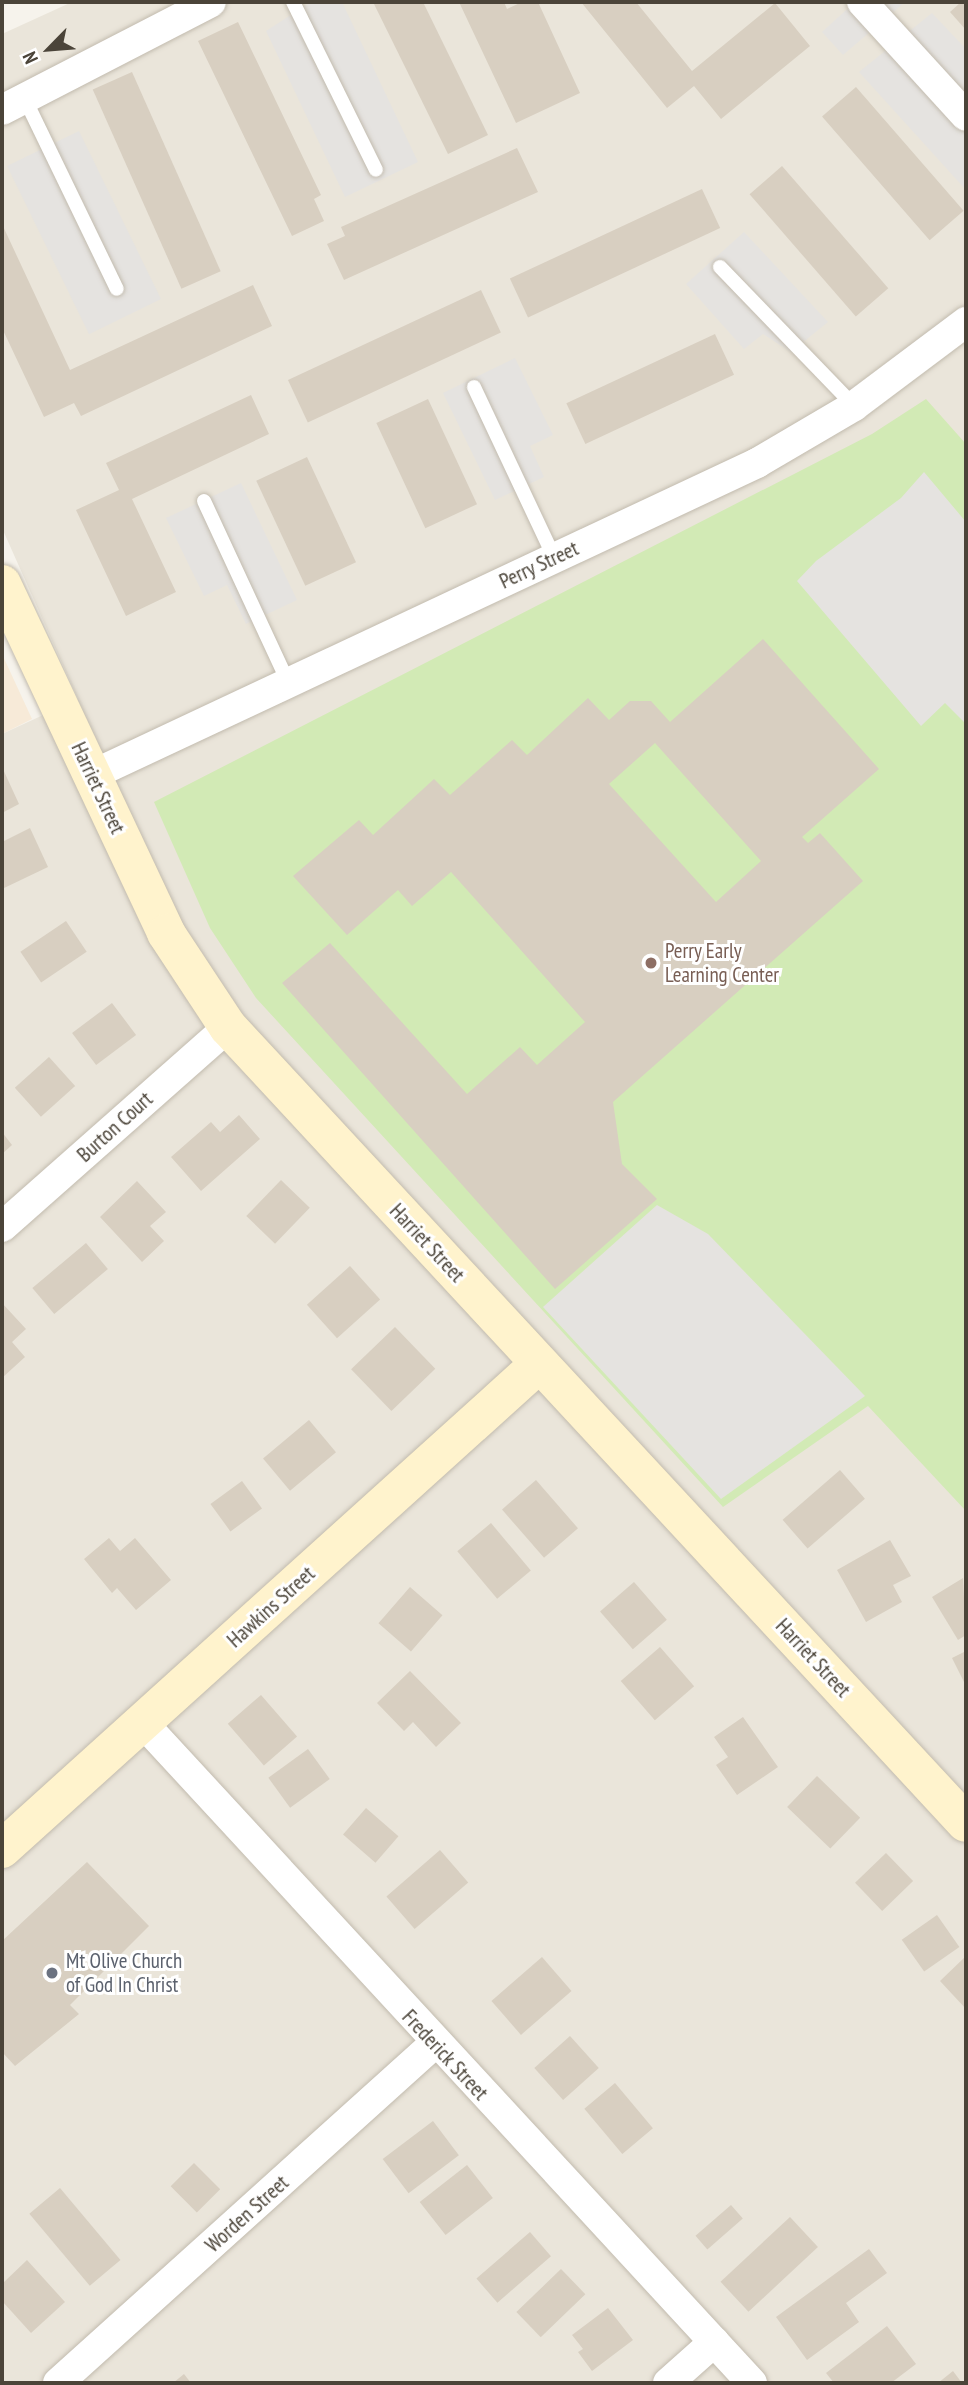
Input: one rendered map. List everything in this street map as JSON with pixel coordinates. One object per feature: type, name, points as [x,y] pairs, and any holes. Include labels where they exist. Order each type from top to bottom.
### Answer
[{"type":"street","points":[[13,104],[211,2]]},
{"type":"street","points":[[862,2],[966,116]]},
{"type":"street","name":"Perry Street","points":[[92,775],[757,463],[854,406],[966,322]]},
{"type":"street","name":"Harriet Street","points":[[2,584],[166,933],[228,1027],[966,1823]]},
{"type":"street","name":"Burton Court","points":[[2,1227],[228,1027]]},
{"type":"street","name":"Hawkins Street","points":[[2,1849],[538,1364]]},
{"type":"street","name":"Frederick Street","points":[[143,1723],[434,2044],[752,2383]]},
{"type":"street","name":"Worden Street","points":[[58,2383],[434,2044]]},
{"type":"street","points":[[668,2383],[713,2342]]},
{"type":"lane","points":[[293,2],[376,170]]},
{"type":"lane","points":[[13,104],[117,289]]},
{"type":"lane","points":[[720,267],[854,406]]},
{"type":"lane","points":[[474,387],[554,557]]},
{"type":"lane","points":[[204,501],[288,682]]},
{"type":"shaded area","points":[[72,2],[966,2],[966,2383],[2,2383],[2,734],[78,699],[2,528],[2,34]]},
{"type":"shaded area","points":[[311,2],[342,2],[418,162],[345,197],[266,31]]},
{"type":"shaded area","points":[[855,2],[905,2],[843,55],[822,32]]},
{"type":"shaded area","points":[[932,13],[966,49],[966,190],[859,72]]},
{"type":"shaded area","points":[[79,131],[161,299],[89,334],[7,166]]},
{"type":"shaded area","points":[[744,232],[828,322],[791,352],[763,334],[744,349],[686,284]]},
{"type":"shaded area","points":[[515,358],[553,435],[530,446],[544,477],[495,500],[443,393]]},
{"type":"shaded area","points":[[924,472],[966,522],[966,724],[945,703],[921,726],[797,581],[816,561],[901,498]]},
{"type":"shaded area","points":[[241,483],[297,600],[246,624],[227,585],[204,596],[166,518]]},
{"type":"shaded area","points":[[2,654],[32,719],[2,734]]},
{"type":"shaded area","points":[[657,1205],[708,1234],[865,1396],[721,1499],[543,1307]]},
{"type":"green space","points":[[926,399],[966,444],[966,1511],[868,1406],[723,1507],[256,998],[210,928],[154,802],[872,434]]},
{"type":"building","points":[[373,2],[423,2],[488,135],[448,154]]},
{"type":"building","points":[[459,2],[504,2],[507,9],[522,2],[538,2],[580,93],[516,123]]},
{"type":"building","points":[[581,2],[636,2],[692,71],[775,3],[810,46],[721,119],[694,86],[667,108]]},
{"type":"building","points":[[961,2],[966,2],[966,30],[950,12]]},
{"type":"building","points":[[238,22],[321,195],[314,199],[324,221],[292,236],[198,41]]},
{"type":"building","points":[[132,72],[221,271],[181,289],[93,89]]},
{"type":"building","points":[[856,87],[964,211],[930,240],[822,117]]},
{"type":"building","points":[[517,148],[538,192],[344,280],[327,244],[345,236],[341,227]]},
{"type":"building","points":[[782,166],[888,288],[856,316],[750,194]]},
{"type":"building","points":[[702,189],[720,228],[528,318],[510,279]]},
{"type":"building","points":[[2,224],[70,370],[253,285],[272,326],[81,416],[74,403],[44,417],[2,328]]},
{"type":"building","points":[[481,290],[501,333],[308,423],[288,380]]},
{"type":"building","points":[[715,334],[734,375],[585,444],[566,403]]},
{"type":"building","points":[[251,395],[269,434],[132,499],[176,592],[126,616],[76,510],[119,490],[106,463]]},
{"type":"building","points":[[428,399],[477,504],[425,528],[376,423]]},
{"type":"building","points":[[307,457],[356,562],[305,586],[256,481]]},
{"type":"building","name":"Perry Early Learning Center","points":[[763,639],[879,769],[802,837],[808,843],[820,833],[863,881],[613,1102],[622,1164],[657,1199],[555,1289],[282,983],[330,943],[467,1094],[520,1047],[537,1065],[585,1022],[451,872],[412,906],[398,890],[347,935],[293,876],[359,820],[373,835],[434,779],[450,795],[512,740],[527,755],[588,698],[609,720],[630,701],[651,701],[670,722]],"holes":[[[655,743],[761,861],[716,902],[609,784]]]},
{"type":"building","points":[[2,767],[19,804],[2,813]]},
{"type":"building","points":[[30,828],[48,867],[2,889],[2,842]]},
{"type":"building","points":[[66,921],[87,952],[41,982],[20,952]]},
{"type":"building","points":[[112,1003],[136,1035],[96,1065],[72,1033]]},
{"type":"building","points":[[49,1057],[75,1086],[41,1117],[15,1088]]},
{"type":"building","points":[[239,1115],[260,1139],[201,1191],[171,1157],[211,1122],[220,1132]]},
{"type":"building","points":[[2,1132],[12,1145],[2,1154]]},
{"type":"building","points":[[281,1180],[310,1208],[275,1244],[246,1216]]},
{"type":"building","points":[[137,1181],[166,1212],[150,1226],[164,1241],[142,1262],[100,1217]]},
{"type":"building","points":[[86,1243],[108,1269],[54,1314],[32,1288]]},
{"type":"building","points":[[350,1266],[380,1299],[337,1338],[307,1305]]},
{"type":"building","points":[[2,1303],[26,1329],[12,1342],[25,1357],[2,1378]]},
{"type":"building","points":[[395,1327],[435,1369],[391,1411],[351,1369]]},
{"type":"building","points":[[309,1420],[336,1452],[290,1491],[263,1459]]},
{"type":"building","points":[[840,1470],[865,1499],[808,1549],[783,1520]]},
{"type":"building","points":[[536,1480],[578,1528],[544,1558],[502,1510]]},
{"type":"building","points":[[242,1481],[262,1509],[230,1531],[210,1504]]},
{"type":"building","points":[[491,1523],[531,1570],[497,1599],[457,1551]]},
{"type":"building","points":[[109,1538],[120,1551],[135,1538],[171,1580],[136,1610],[117,1588],[112,1593],[84,1559]]},
{"type":"building","points":[[890,1540],[911,1576],[893,1585],[902,1602],[866,1622],[837,1570]]},
{"type":"building","points":[[963,1578],[966,1635],[958,1640],[932,1597]]},
{"type":"building","points":[[634,1582],[667,1620],[633,1649],[600,1612]]},
{"type":"building","points":[[410,1587],[442,1615],[411,1651],[379,1623]]},
{"type":"building","points":[[660,1647],[694,1686],[655,1720],[621,1681]]},
{"type":"building","points":[[966,1651],[966,1686],[952,1658]]},
{"type":"building","points":[[410,1671],[461,1723],[436,1747],[413,1722],[404,1731],[377,1703]]},
{"type":"building","points":[[261,1695],[297,1737],[264,1765],[228,1724]]},
{"type":"building","points":[[743,1717],[778,1767],[737,1795],[716,1765],[728,1757],[714,1737]]},
{"type":"building","points":[[308,1749],[330,1779],[290,1808],[268,1778]]},
{"type":"building","points":[[817,1776],[860,1818],[830,1849],[787,1807]]},
{"type":"building","points":[[366,1808],[398,1836],[375,1863],[343,1834]]},
{"type":"building","points":[[440,1850],[468,1882],[415,1929],[386,1897]]},
{"type":"building","points":[[886,1853],[913,1881],[882,1911],[855,1883]]},
{"type":"building","name":"Mt Olive Church of God In Christ","points":[[87,1862],[149,1926],[70,2005],[79,2014],[15,2066],[2,2052],[2,1941]]},
{"type":"building","points":[[937,1915],[959,1947],[924,1972],[902,1940]]},
{"type":"building","points":[[966,1956],[966,2009],[940,1981]]},
{"type":"building","points":[[542,1957],[572,1991],[521,2035],[491,2001]]},
{"type":"building","points":[[570,2036],[599,2068],[563,2100],[534,2068]]},
{"type":"building","points":[[615,2083],[653,2128],[622,2154],[584,2109]]},
{"type":"building","points":[[433,2121],[459,2155],[409,2193],[383,2159]]},
{"type":"building","points":[[194,2163],[220,2189],[197,2212],[171,2186]]},
{"type":"building","points":[[467,2165],[493,2198],[446,2235],[420,2202]]},
{"type":"building","points":[[60,2188],[120,2260],[90,2286],[29,2214]]},
{"type":"building","points":[[731,2205],[743,2219],[707,2249],[696,2236]]},
{"type":"building","points":[[790,2217],[818,2247],[748,2312],[721,2282]]},
{"type":"building","points":[[530,2232],[551,2256],[497,2303],[476,2279]]},
{"type":"building","points":[[869,2249],[887,2273],[846,2303],[859,2322],[807,2360],[776,2317]]},
{"type":"building","points":[[27,2260],[65,2302],[31,2333],[2,2301],[2,2284]]},
{"type":"building","points":[[561,2269],[585,2294],[541,2337],[516,2312]]},
{"type":"building","points":[[608,2308],[633,2340],[592,2371],[578,2352],[583,2349],[572,2335]]},
{"type":"building","points":[[887,2326],[916,2364],[891,2383],[834,2383],[826,2373]]},
{"type":"building","points":[[953,2371],[962,2383],[938,2383]]},
{"type":"building","points":[[184,2374],[191,2383],[173,2383]]},
{"type":"place","name":"Perry Early Learning Center","points":[[651,963]]},
{"type":"place","name":"Mt Olive Church of God In Christ","points":[[52,1973]]}]
